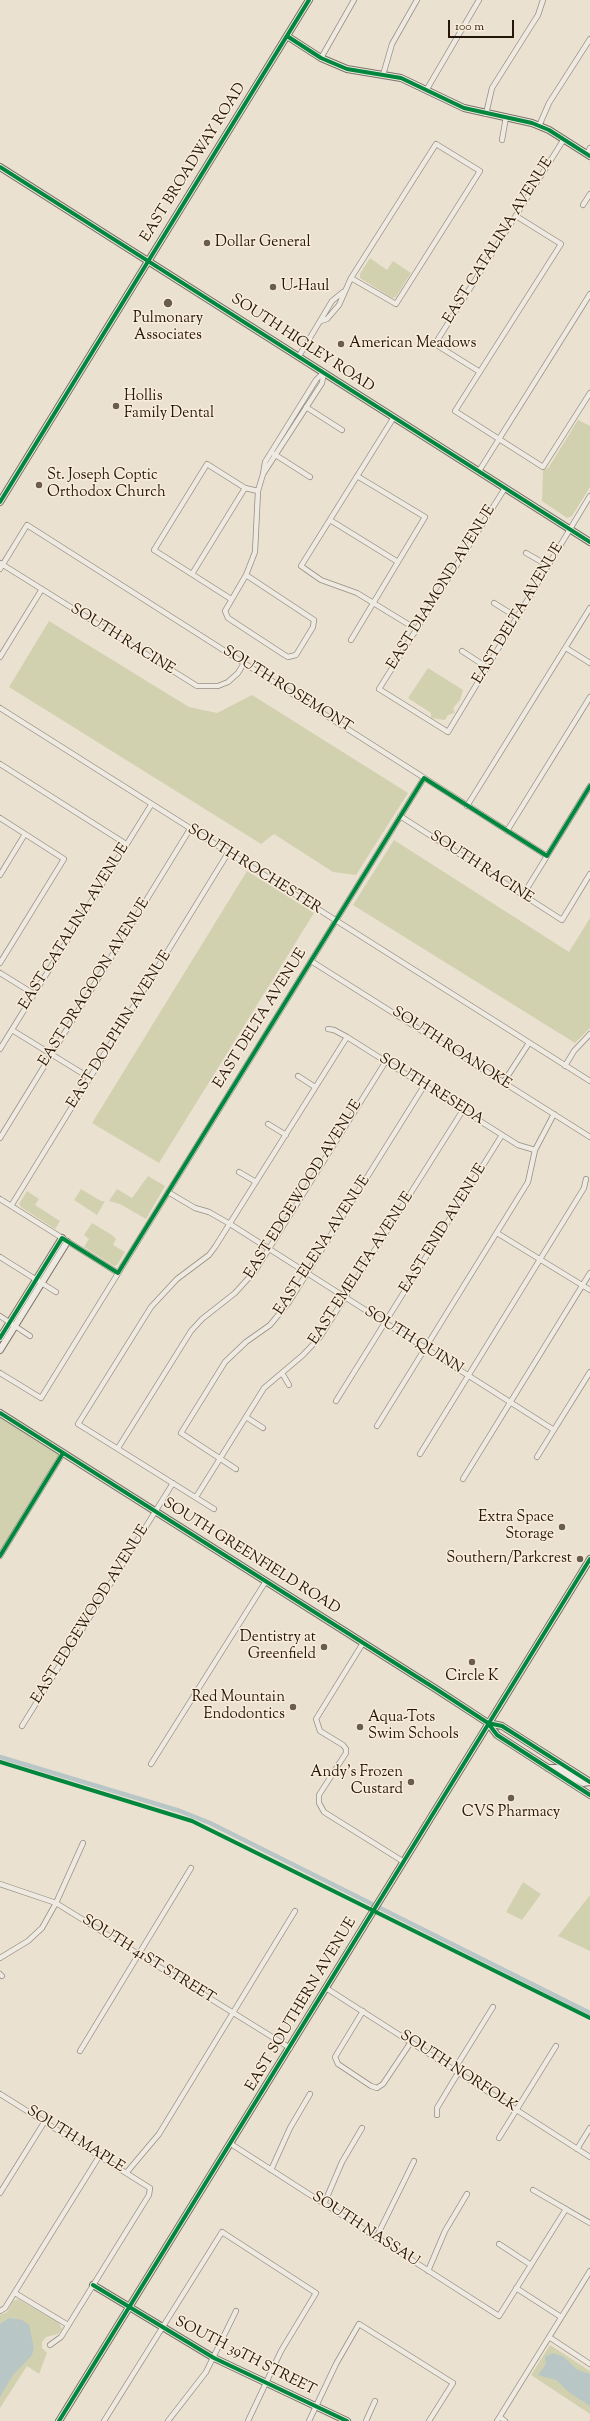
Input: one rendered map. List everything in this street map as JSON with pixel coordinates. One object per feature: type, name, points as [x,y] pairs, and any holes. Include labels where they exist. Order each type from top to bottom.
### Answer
[{"type":"main road","name":"EAST BROADWAY ROAD","points":[[0,502],[309,0]]},
{"type":"main road","points":[[287,36],[321,58],[347,69],[401,78],[427,89],[457,106],[486,114],[506,116],[539,126],[589,153]]},
{"type":"main road","name":"SOUTH HIGLEY ROAD","points":[[0,167],[590,542]]},
{"type":"main road","points":[[0,1350],[12,1324],[64,1240]]},
{"type":"main road","points":[[0,1338],[12,1324]]},
{"type":"main road","name":"SOUTH GREENFIELD ROAD","points":[[0,1413],[364,1643],[488,1723],[497,1735],[589,1793]]},
{"type":"main road","name":"EAST SOUTHERN AVENUE","points":[[59,2421],[590,1559]]},
{"type":"main road","name":"SOUTH GREENFIELD ROAD","points":[[488,1723],[502,1726],[590,1782]]},
{"type":"main road","points":[[548,1768],[557,1768],[583,1783],[590,1782]]},
{"type":"main road","name":"SOUTH 39TH STREET","points":[[93,2285],[214,2358],[347,2421]]},
{"type":"street","points":[[321,58],[354,0]]},
{"type":"street","points":[[383,75],[392,44],[417,0]]},
{"type":"street","points":[[427,89],[479,0]]},
{"type":"street","points":[[486,114],[492,88],[538,15],[543,0]]},
{"type":"street","points":[[539,126],[549,103],[590,40]]},
{"type":"street","points":[[502,140],[506,116]]},
{"type":"street","name":"EAST CATALINA AVENUE","points":[[480,372],[435,344],[564,139]]},
{"type":"street","points":[[299,356],[332,301],[343,292],[351,278],[436,144],[480,171],[396,304],[351,278]]},
{"type":"street","points":[[583,205],[590,194]]},
{"type":"street","points":[[516,216],[561,244],[455,412],[543,467],[590,393]]},
{"type":"street","points":[[321,321],[327,319],[339,305],[344,297],[343,292]]},
{"type":"street","points":[[478,471],[590,294]]},
{"type":"street","points":[[263,474],[262,466],[316,380],[324,372]]},
{"type":"street","points":[[246,575],[312,617],[313,627],[300,650],[296,654],[288,657],[228,618],[225,608],[246,575],[255,552],[258,491],[263,474],[322,383],[324,372]]},
{"type":"street","points":[[301,404],[342,430]]},
{"type":"street","points":[[394,417],[301,566],[322,580],[357,593],[416,629]]},
{"type":"street","points":[[271,452],[310,477]]},
{"type":"street","points":[[231,599],[154,550],[207,464],[245,488],[258,491]]},
{"type":"street","points":[[351,640],[425,517],[357,476]]},
{"type":"street","points":[[192,574],[245,488]]},
{"type":"street","name":"EAST DIAMOND AVENUE","points":[[448,732],[379,689],[505,488]]},
{"type":"street","name":"EAST DELTA AVENUE","points":[[448,732],[488,668],[547,565],[590,496]]},
{"type":"street","points":[[330,520],[398,562]]},
{"type":"street","name":"SOUTH ROSEMONT","points":[[1,565],[27,525],[547,856]]},
{"type":"street","points":[[526,553],[547,565]]},
{"type":"street","name":"SOUTH RACINE","points":[[1,565],[197,686],[218,686],[228,682],[238,673],[244,663]]},
{"type":"street","points":[[0,657],[42,589]]},
{"type":"street","points":[[494,602],[518,618]]},
{"type":"street","points":[[467,806],[590,608]]},
{"type":"street","points":[[566,648],[590,663]]},
{"type":"street","points":[[462,651],[488,668]]},
{"type":"street","points":[[507,831],[590,697]]},
{"type":"street","name":"SOUTH ROCHESTER","points":[[0,708],[336,922],[590,1081]]},
{"type":"street","points":[[0,764],[126,844]]},
{"type":"street","name":"EAST DELTA AVENUE","points":[[0,1373],[41,1398],[424,778]]},
{"type":"street","points":[[523,895],[590,786]]},
{"type":"street","name":"EAST CATALINA AVENUE","points":[[0,1049],[151,805]]},
{"type":"street","name":"SOUTH RACINE","points":[[400,816],[562,920],[590,874]]},
{"type":"street","points":[[0,818],[64,859],[0,963]]},
{"type":"street","name":"EAST DRAGOON AVENUE","points":[[0,1138],[190,829]]},
{"type":"street","points":[[0,875],[25,834]]},
{"type":"street","name":"EAST DOLPHIN AVENUE","points":[[11,1206],[228,853]]},
{"type":"street","name":"SOUTH ROANOKE","points":[[311,961],[392,1010],[503,1083],[590,1137]]},
{"type":"street","points":[[0,973],[34,994]]},
{"type":"street","name":"SOUTH RESEDA","points":[[328,1029],[347,1037],[502,1135],[523,1147],[534,1150]]},
{"type":"street","points":[[12,1030],[90,1078]]},
{"type":"street","points":[[565,1066],[574,1052],[590,1034]]},
{"type":"street","points":[[214,1509],[78,1424],[151,1308],[177,1279],[209,1255],[347,1037]]},
{"type":"street","points":[[503,1083],[529,1043]]},
{"type":"street","name":"EAST EDGEWOOD AVENUE","points":[[118,1448],[191,1331],[244,1284],[269,1249],[386,1061]]},
{"type":"street","points":[[298,1076],[315,1087]]},
{"type":"street","name":"EAST ELENA AVENUE","points":[[220,1458],[181,1433],[226,1362],[235,1351],[280,1314],[308,1274],[424,1086]]},
{"type":"street","name":"EAST EMELITA AVENUE","points":[[196,1497],[264,1388],[320,1337],[346,1298],[463,1110]]},
{"type":"street","points":[[377,1426],[528,1182],[534,1150],[554,1114]]},
{"type":"street","points":[[268,1124],[286,1135]]},
{"type":"street","name":"EAST ENID AVENUE","points":[[336,1401],[502,1135]]},
{"type":"street","points":[[239,1172],[256,1182]]},
{"type":"street","points":[[420,1454],[584,1188],[586,1179]]},
{"type":"street","name":"SOUTH QUINN","points":[[168,1192],[195,1208],[209,1212],[230,1224],[554,1430]]},
{"type":"street","points":[[0,1199],[118,1273]]},
{"type":"street","points":[[497,1233],[590,1290]]},
{"type":"street","points":[[0,1257],[56,1292]]},
{"type":"street","points":[[463,1479],[590,1273]]},
{"type":"street","points":[[0,1316],[30,1336]]},
{"type":"street","points":[[537,1457],[590,1372]]},
{"type":"street","points":[[282,1373],[289,1385]]},
{"type":"street","points":[[246,1418],[263,1428]]},
{"type":"street","points":[[0,1556],[63,1453]]},
{"type":"street","points":[[220,1458],[236,1469]]},
{"type":"street","name":"EAST EDGEWOOD AVENUE","points":[[22,1726],[173,1483]]},
{"type":"street","points":[[151,1764],[266,1581]]},
{"type":"street","points":[[364,1643],[316,1719],[320,1731],[343,1744],[346,1749],[346,1753],[319,1795],[318,1803],[324,1812],[404,1862]]},
{"type":"street","points":[[0,1958],[34,1937],[42,1928],[56,1903],[83,1843]]},
{"type":"street","points":[[80,2051],[191,1868]]},
{"type":"street","name":"SOUTH 41ST STREET","points":[[0,1884],[56,1903],[139,1953],[290,2048]]},
{"type":"street","points":[[127,2172],[159,2134],[295,1911]]},
{"type":"street","name":"SOUTH NORFOLK","points":[[326,1988],[590,2157]]},
{"type":"street","points":[[437,2115],[436,2108],[493,2007]]},
{"type":"street","points":[[363,2011],[335,2058],[338,2064],[377,2088],[384,2084],[411,2042]]},
{"type":"street","points":[[499,2138],[556,2046]]},
{"type":"street","name":"SOUTH MAPLE","points":[[0,2094],[100,2155],[150,2188],[149,2195],[93,2285]]},
{"type":"street","points":[[271,2170],[290,2128],[310,2094]]},
{"type":"street","points":[[0,2193],[45,2122]]},
{"type":"street","points":[[324,2204],[342,2162],[362,2128]]},
{"type":"street","points":[[577,2149],[590,2128]]},
{"type":"street","name":"SOUTH NASSAU","points":[[231,2144],[499,2316],[516,2288]]},
{"type":"street","points":[[1,2311],[15,2293],[100,2155]]},
{"type":"street","points":[[376,2238],[414,2161]]},
{"type":"street","points":[[533,2190],[590,2223]]},
{"type":"street","points":[[428,2271],[445,2231],[467,2194]]},
{"type":"street","points":[[561,2317],[516,2288],[566,2209]]},
{"type":"street","points":[[104,2421],[222,2232],[316,2293],[286,2340],[248,2421]]},
{"type":"street","points":[[499,2244],[531,2265]]},
{"type":"street","points":[[505,2421],[498,2419],[590,2271]]},
{"type":"street","points":[[50,2345],[58,2340],[93,2285]]},
{"type":"street","points":[[15,2293],[68,2325]]},
{"type":"street","points":[[168,2421],[182,2400],[196,2388],[214,2358],[236,2311]]},
{"type":"street","points":[[309,2421],[336,2364],[359,2324],[453,2383],[429,2421]]},
{"type":"street","points":[[548,2337],[590,2364]]},
{"type":"street","points":[[366,2421],[375,2401]]},
{"type":"green space","points":[[370,258],[387,270],[393,261],[411,273],[396,297],[392,298],[360,278],[360,274]]},
{"type":"green space","points":[[578,420],[590,426],[590,487],[572,516],[567,518],[542,501],[543,471],[549,467]]},
{"type":"green space","points":[[49,621],[189,707],[217,713],[252,695],[408,793],[356,875],[333,872],[274,834],[261,844],[9,687]]},
{"type":"green space","points":[[428,668],[463,690],[460,700],[453,708],[455,713],[448,715],[445,720],[431,718],[431,713],[408,698]]},
{"type":"green space","points":[[394,840],[569,952],[590,918],[590,1028],[575,1043],[353,905]]},
{"type":"green space","points":[[247,871],[314,913],[159,1163],[92,1123]]},
{"type":"green space","points":[[148,1176],[165,1186],[146,1219],[120,1204],[109,1201],[117,1189],[132,1198]]},
{"type":"green space","points":[[81,1189],[101,1201],[105,1201],[97,1215],[74,1200]]},
{"type":"green space","points":[[27,1191],[39,1199],[35,1205],[60,1221],[55,1229],[21,1207],[19,1204]]},
{"type":"green space","points":[[92,1223],[112,1235],[116,1239],[113,1245],[125,1252],[117,1265],[114,1266],[84,1247],[89,1239],[84,1235]]},
{"type":"green space","points":[[2,1414],[63,1453],[0,1556],[0,1417]]},
{"type":"green space","points":[[523,1882],[541,1894],[522,1920],[506,1912]]},
{"type":"green space","points":[[590,1895],[590,1951],[558,1936]]},
{"type":"green space","points":[[18,2299],[59,2323],[62,2329],[58,2334],[46,2337],[42,2342],[42,2348],[47,2353],[39,2374],[27,2366],[0,2408],[0,2315],[7,2312],[13,2301]]},
{"type":"green space","points":[[550,2345],[590,2371],[590,2414],[531,2375]]},
{"type":"shaded area","points":[[9,2318],[22,2320],[29,2325],[34,2348],[32,2355],[13,2375],[0,2397],[0,2324]]},
{"type":"shaded area","points":[[552,2353],[564,2357],[576,2369],[590,2374],[590,2406],[570,2393],[556,2380],[538,2375],[546,2364],[545,2357]]},
{"type":"waterway","points":[[0,1757],[180,1811],[210,1823],[590,2013]]},
{"type":"cycle path","points":[[0,502],[309,0]]},
{"type":"cycle path","points":[[287,36],[321,58],[347,69],[401,78],[464,108],[532,123],[549,130],[590,156]]},
{"type":"cycle path","points":[[0,167],[590,542]]},
{"type":"cycle path","points":[[0,1338],[62,1238],[118,1273],[424,778],[547,856],[590,786]]},
{"type":"cycle path","points":[[0,1413],[436,1689],[488,1723],[497,1735],[590,1795]]},
{"type":"cycle path","points":[[0,1556],[63,1453]]},
{"type":"cycle path","points":[[59,2421],[590,1559]]},
{"type":"cycle path","points":[[488,1723],[502,1726],[590,1782]]},
{"type":"cycle path","points":[[0,1762],[192,1821],[590,2018]]},
{"type":"cycle path","points":[[93,2285],[214,2358],[347,2421]]},
{"type":"place","name":"Dollar General","points":[[207,243]]},
{"type":"place","name":"U-Haul","points":[[273,287]]},
{"type":"place","name":"Pulmonary Associates","points":[[168,303]]},
{"type":"place","name":"American Meadows","points":[[341,344]]},
{"type":"place","name":"Hollis Family Dental","points":[[116,406]]},
{"type":"place","name":"St. Joseph Coptic Orthodox Church","points":[[39,485]]},
{"type":"place","name":"Extra Space Storage","points":[[562,1527]]},
{"type":"place","name":"Southern/Parkcrest","points":[[580,1559]]},
{"type":"place","name":"Dentistry at Greenfield","points":[[324,1647]]},
{"type":"place","name":"Circle K","points":[[472,1662]]},
{"type":"place","name":"Red Mountain Endodontics","points":[[293,1707]]},
{"type":"place","name":"Aqua-Tots Swim Schools","points":[[360,1727]]},
{"type":"place","name":"Andy's Frozen Custard","points":[[411,1782]]},
{"type":"place","name":"CVS Pharmacy","points":[[511,1798]]}]
